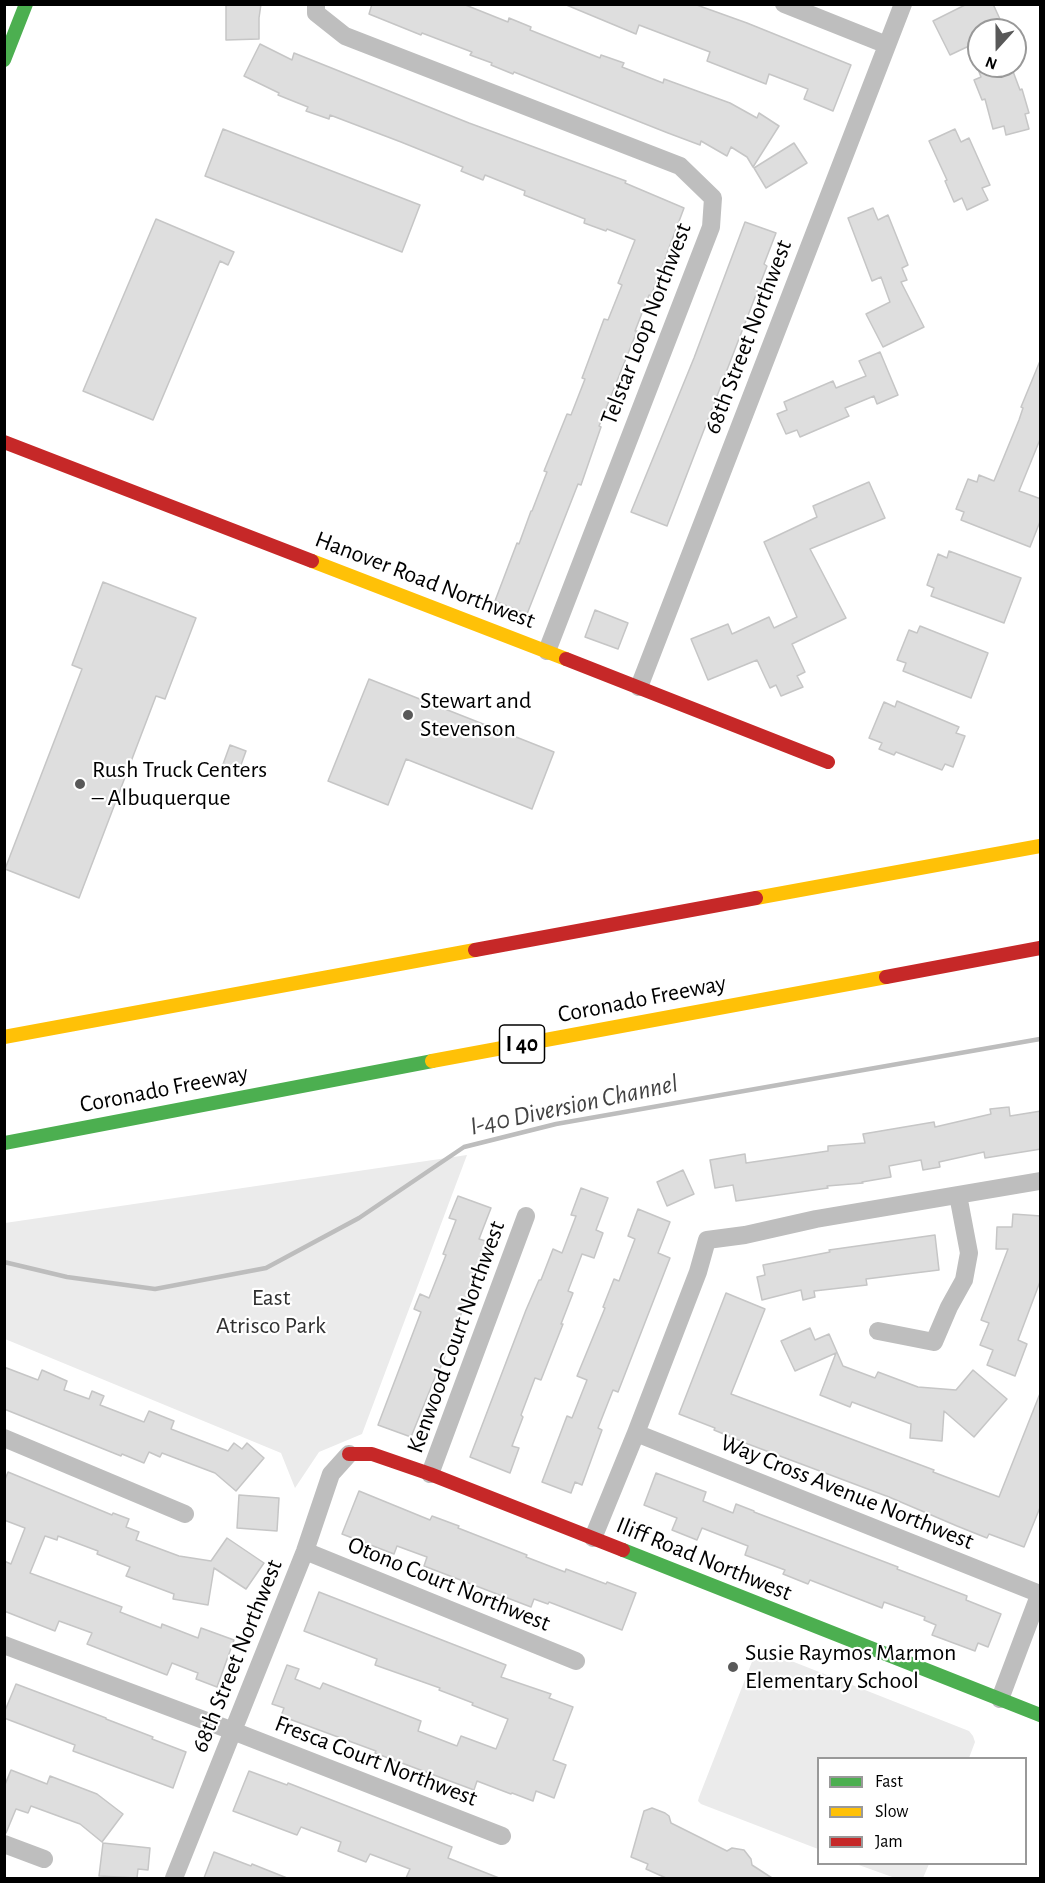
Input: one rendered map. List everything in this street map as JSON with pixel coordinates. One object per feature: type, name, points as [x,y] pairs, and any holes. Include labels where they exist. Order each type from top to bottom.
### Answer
[{"type":"main road","points":[[4,60],[26,4]]},
{"type":"main road","name":"Hanover Road Northwest","points":[[4,442],[828,762]]},
{"type":"main road","points":[[4,1037],[1041,846]]},
{"type":"main road","name":"Coronado Freeway","points":[[4,1143],[1041,948]]},
{"type":"main road","name":"Iliff Road Northwest","points":[[349,1454],[372,1454],[430,1474],[1041,1716]]},
{"type":"street","name":"Telstar Loop Northwest","points":[[316,4],[316,13],[345,36],[680,166],[713,198],[711,227],[547,651]]},
{"type":"street","points":[[784,4],[887,45]]},
{"type":"street","name":"68th Street Northwest","points":[[639,687],[903,4]]},
{"type":"street","points":[[593,1538],[698,1272],[707,1240],[1041,1181]]},
{"type":"street","points":[[878,1331],[934,1342],[964,1280],[969,1254],[958,1195]]},
{"type":"street","name":"Kenwood Court Northwest","points":[[430,1474],[526,1216]]},
{"type":"street","name":"Way Cross Avenue Northwest","points":[[636,1433],[1040,1594]]},
{"type":"street","points":[[4,1438],[185,1514]]},
{"type":"street","name":"68th Street Northwest","points":[[174,1878],[304,1551],[331,1474],[349,1454]]},
{"type":"street","name":"Otono Court Northwest","points":[[304,1551],[576,1661]]},
{"type":"street","points":[[1000,1699],[1040,1594]]},
{"type":"street","name":"Fresca Court Northwest","points":[[4,1645],[502,1836]]},
{"type":"street","points":[[4,1844],[44,1859]]},
{"type":"green space","name":"East Atrisco Park","points":[[467,1155],[362,1434],[319,1452],[295,1488],[281,1453],[5,1339],[5,1223]]},
{"type":"green space","points":[[766,1651],[969,1731],[975,1742],[969,1757],[817,1757],[817,1849],[701,1804],[698,1801],[699,1797],[755,1654]]},
{"type":"green space","points":[[859,1865],[929,1865],[923,1878],[895,1878]]},
{"type":"building","points":[[226,4],[261,4],[259,39],[226,40]]},
{"type":"building","points":[[372,4],[463,4],[508,22],[509,18],[531,27],[530,30],[600,58],[601,55],[624,63],[622,67],[663,83],[664,79],[730,103],[757,118],[759,113],[779,126],[753,167],[747,157],[731,147],[727,156],[701,141],[700,145],[514,72],[513,74],[470,55],[472,52],[369,14]]},
{"type":"building","points":[[564,4],[694,4],[851,65],[833,111],[804,99],[808,89],[769,74],[766,84],[707,61],[710,52],[639,25],[636,34]]},
{"type":"building","points":[[967,4],[993,4],[999,18],[967,18],[967,47],[950,55],[933,21]]},
{"type":"building","points":[[260,44],[292,60],[294,53],[469,123],[626,181],[625,183],[684,208],[599,426],[601,427],[581,485],[578,484],[527,614],[495,601],[532,511],[547,472],[544,471],[567,414],[571,415],[585,379],[582,378],[604,319],[608,320],[622,285],[618,283],[635,240],[584,223],[585,219],[524,195],[525,191],[485,175],[483,180],[461,171],[463,167],[401,142],[330,115],[329,119],[306,111],[308,107],[278,95],[279,93],[244,76]]},
{"type":"building","points":[[1016,78],[1020,90],[1022,89],[1029,113],[1025,114],[1029,129],[1006,135],[1004,126],[993,129],[985,99],[982,100],[974,80]]},
{"type":"building","points":[[223,129],[420,205],[402,252],[205,176]]},
{"type":"building","points":[[955,129],[961,142],[969,138],[990,185],[982,188],[988,200],[967,210],[962,198],[954,202],[945,181],[947,180],[929,141]]},
{"type":"building","points":[[794,143],[807,163],[766,188],[754,168]]},
{"type":"building","points":[[873,208],[878,220],[888,215],[908,265],[902,268],[907,280],[901,282],[924,327],[883,347],[866,314],[890,302],[881,277],[872,281],[848,218]]},
{"type":"building","points":[[156,219],[234,252],[228,265],[220,261],[153,420],[83,391]]},
{"type":"building","points":[[745,222],[776,233],[764,264],[767,266],[667,526],[631,512],[694,358]]},
{"type":"building","points":[[880,352],[898,395],[877,404],[874,396],[845,408],[849,416],[800,437],[797,430],[786,434],[777,414],[787,410],[784,402],[833,381],[836,388],[866,376],[859,361]]},
{"type":"building","points":[[1040,361],[1041,437],[1019,491],[1041,499],[1041,519],[1030,547],[961,520],[964,512],[956,509],[968,479],[977,482],[979,475],[994,481]]},
{"type":"building","points":[[869,482],[885,518],[810,549],[846,618],[792,644],[805,672],[797,676],[803,687],[781,696],[776,685],[770,688],[757,660],[708,680],[691,639],[728,624],[732,634],[769,617],[774,628],[797,617],[764,542],[817,517],[813,506]]},
{"type":"building","points":[[949,551],[1021,578],[1004,623],[931,596],[934,588],[927,585],[938,554],[947,558]]},
{"type":"building","name":"Rush Truck Centers – Albuquerque","points":[[103,582],[196,618],[165,699],[156,696],[79,898],[5,869],[82,669],[72,665]]},
{"type":"building","points":[[595,610],[628,623],[618,649],[585,637]]},
{"type":"building","points":[[920,626],[988,653],[971,698],[903,671],[906,663],[897,660],[909,630],[917,633]]},
{"type":"building","name":"Stewart and Stevenson","points":[[369,679],[554,752],[532,809],[406,759],[388,805],[328,781]]},
{"type":"building","points":[[897,701],[959,727],[956,733],[965,736],[953,767],[945,764],[942,770],[896,752],[894,755],[879,749],[882,743],[869,738],[884,702],[895,707]]},
{"type":"building","points":[[230,745],[246,751],[238,773],[222,767]]},
{"type":"building","points":[[1009,1107],[1010,1116],[1041,1111],[1041,1149],[985,1158],[984,1152],[939,1162],[940,1167],[923,1170],[921,1160],[889,1166],[891,1177],[736,1201],[733,1185],[715,1188],[710,1160],[745,1154],[746,1163],[828,1151],[828,1146],[865,1143],[863,1134],[934,1122],[935,1127],[991,1114],[990,1109]]},
{"type":"building","points":[[683,1170],[694,1194],[667,1206],[657,1182]]},
{"type":"building","points":[[581,1188],[608,1198],[596,1230],[603,1233],[594,1258],[582,1254],[568,1291],[573,1293],[561,1324],[563,1324],[541,1380],[535,1378],[521,1415],[523,1417],[512,1446],[519,1448],[510,1473],[470,1457],[539,1280],[541,1280],[553,1249],[562,1253],[576,1216],[571,1215]]},
{"type":"building","points":[[458,1196],[491,1208],[479,1239],[489,1242],[411,1437],[378,1425],[421,1312],[414,1309],[420,1294],[429,1298],[446,1255],[443,1254],[456,1220],[449,1218]]},
{"type":"building","points":[[638,1209],[670,1222],[658,1253],[670,1258],[618,1392],[613,1390],[598,1428],[602,1430],[582,1485],[575,1482],[571,1493],[542,1482],[567,1416],[572,1418],[587,1380],[577,1376],[605,1308],[603,1307],[614,1279],[619,1281],[635,1239],[628,1236]]},
{"type":"building","points":[[1013,1214],[1041,1216],[1041,1279],[1018,1340],[1027,1344],[1015,1376],[987,1365],[993,1350],[980,1345],[989,1323],[981,1320],[1008,1249],[996,1249],[997,1227],[1012,1227]]},
{"type":"building","points":[[935,1235],[939,1270],[866,1279],[867,1285],[814,1291],[815,1297],[803,1300],[801,1290],[762,1300],[757,1277],[765,1275],[763,1265],[830,1252],[829,1250]]},
{"type":"building","points":[[726,1293],[765,1309],[731,1394],[934,1470],[933,1472],[999,1497],[1041,1391],[1041,1505],[1024,1547],[989,1534],[987,1538],[889,1497],[748,1444],[679,1414]]},
{"type":"building","points":[[810,1328],[815,1340],[829,1334],[843,1366],[875,1378],[878,1372],[918,1387],[956,1390],[973,1370],[1007,1399],[974,1437],[944,1411],[942,1441],[910,1438],[911,1424],[852,1402],[850,1407],[820,1395],[836,1353],[795,1371],[781,1341]]},
{"type":"building","points":[[4,1367],[38,1380],[42,1370],[67,1381],[64,1390],[89,1399],[92,1391],[104,1396],[100,1405],[144,1422],[149,1411],[174,1421],[171,1429],[228,1451],[234,1443],[242,1449],[247,1443],[264,1458],[236,1491],[215,1473],[162,1453],[160,1457],[149,1452],[144,1463],[122,1454],[121,1456],[4,1409]]},
{"type":"building","points":[[8,1472],[112,1515],[113,1513],[129,1519],[126,1527],[139,1532],[136,1540],[179,1556],[211,1561],[227,1538],[264,1563],[246,1589],[214,1568],[208,1605],[173,1599],[174,1594],[126,1576],[130,1567],[97,1554],[98,1551],[58,1536],[57,1540],[45,1536],[30,1573],[122,1607],[120,1612],[161,1628],[162,1624],[198,1638],[201,1628],[234,1640],[217,1687],[196,1679],[198,1673],[172,1663],[167,1675],[87,1644],[92,1633],[59,1621],[55,1631],[4,1611],[4,1561],[11,1564],[25,1528],[4,1520],[4,1482]]},
{"type":"building","points":[[656,1473],[706,1492],[703,1501],[733,1513],[736,1504],[967,1596],[966,1600],[1001,1614],[988,1647],[978,1643],[975,1651],[932,1635],[936,1625],[924,1620],[925,1617],[884,1602],[882,1608],[810,1580],[808,1584],[783,1574],[785,1570],[745,1555],[748,1546],[702,1528],[697,1540],[672,1530],[677,1518],[644,1505]]},
{"type":"building","points":[[359,1491],[430,1520],[432,1516],[459,1526],[458,1528],[565,1572],[566,1569],[636,1593],[622,1630],[549,1602],[548,1604],[534,1599],[531,1607],[424,1566],[427,1557],[397,1546],[394,1554],[342,1534]]},
{"type":"building","points":[[239,1495],[279,1498],[277,1531],[237,1528]]},
{"type":"building","points":[[319,1592],[506,1665],[501,1677],[551,1694],[549,1698],[573,1707],[553,1760],[566,1765],[554,1798],[536,1791],[533,1801],[477,1781],[474,1790],[281,1716],[284,1708],[272,1704],[287,1665],[299,1669],[295,1679],[320,1689],[323,1683],[421,1721],[418,1731],[457,1746],[461,1736],[496,1749],[508,1719],[439,1690],[440,1688],[375,1665],[377,1659],[304,1631]]},
{"type":"building","points":[[16,1684],[106,1718],[186,1752],[173,1788],[73,1751],[75,1745],[4,1718]]},
{"type":"building","points":[[11,1770],[47,1784],[50,1776],[97,1794],[123,1814],[102,1842],[80,1824],[31,1806],[28,1813],[16,1809],[4,1833],[4,1787]]},
{"type":"building","points":[[249,1771],[287,1785],[288,1783],[452,1847],[448,1858],[499,1878],[406,1878],[410,1869],[370,1854],[366,1862],[338,1851],[341,1842],[301,1827],[297,1835],[233,1811]]},
{"type":"building","points":[[652,1808],[669,1816],[671,1823],[727,1851],[732,1848],[744,1850],[751,1859],[752,1865],[772,1878],[666,1878],[646,1869],[648,1864],[631,1857],[644,1811]]},
{"type":"building","points":[[103,1843],[150,1848],[148,1870],[138,1869],[137,1878],[99,1876]]},
{"type":"building","points":[[214,1852],[251,1866],[252,1864],[287,1878],[204,1878]]},
{"type":"waterway","name":"I-40 Diversion Channel","points":[[4,1262],[67,1277],[155,1289],[266,1268],[359,1218],[464,1147],[556,1124],[1040,1039]]},
{"type":"traffic: fast","points":[[4,60],[26,4]]},
{"type":"traffic: fast","points":[[4,1143],[432,1061]]},
{"type":"traffic: fast","points":[[623,1550],[1040,1715]]},
{"type":"traffic: slow","points":[[312,561],[566,659]]},
{"type":"traffic: slow","points":[[756,898],[1040,846]]},
{"type":"traffic: slow","points":[[4,1037],[475,950]]},
{"type":"traffic: slow","points":[[432,1061],[886,977]]},
{"type":"traffic: jam","points":[[4,442],[312,561]]},
{"type":"traffic: jam","points":[[566,659],[828,762]]},
{"type":"traffic: jam","points":[[475,950],[756,898]]},
{"type":"traffic: jam","points":[[886,977],[1040,948]]},
{"type":"traffic: jam","points":[[349,1454],[372,1454],[430,1474],[623,1550]]},
{"type":"place","name":"Stewart and Stevenson","points":[[408,715]]},
{"type":"place","name":"Rush Truck Centers – Albuquerque","points":[[80,784]]},
{"type":"place","name":"Susie Raymos Marmon Elementary School","points":[[733,1667]]}]
